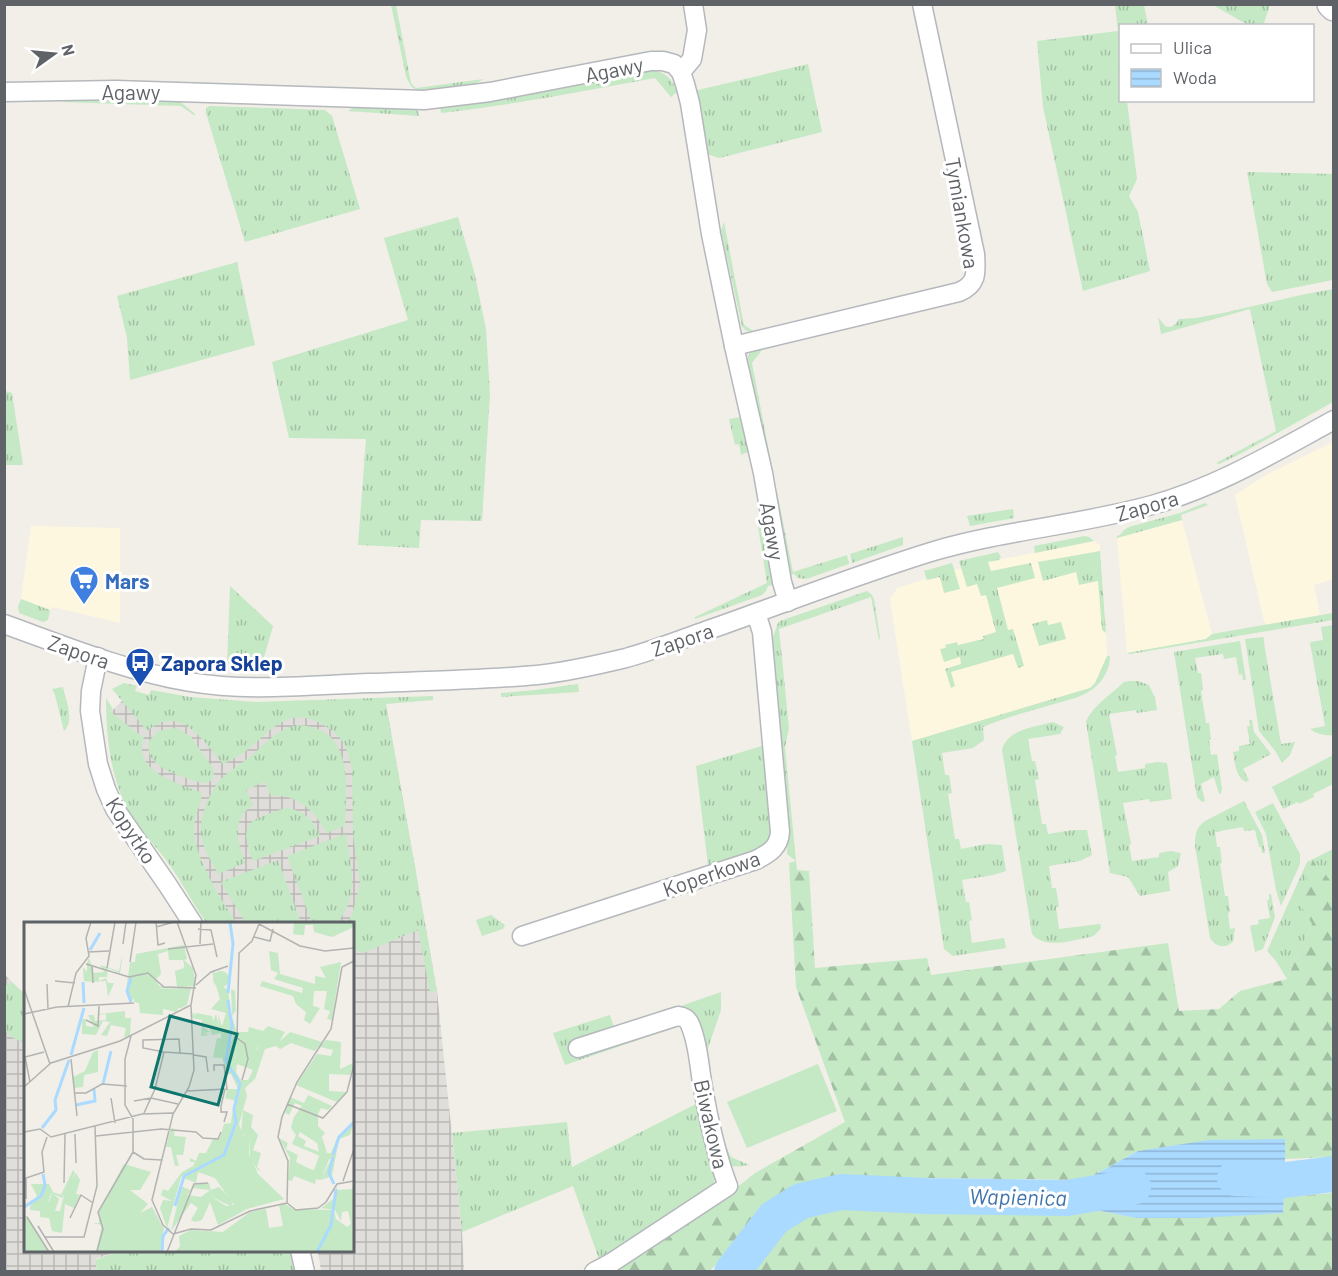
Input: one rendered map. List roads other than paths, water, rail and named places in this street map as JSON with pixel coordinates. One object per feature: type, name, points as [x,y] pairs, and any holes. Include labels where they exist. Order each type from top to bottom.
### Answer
[{"type":"street","points":[[681,72],[692,59],[697,30],[693,4]]},
{"type":"street","name":"Tymiankowa","points":[[734,346],[959,292],[968,288],[974,281],[975,254],[922,4]]},
{"type":"street","name":"Agawy","points":[[4,92],[127,91],[424,100],[490,92],[651,61],[674,64],[681,72],[690,103],[711,234],[763,473],[782,582],[788,602]]},
{"type":"street","name":"Zapora","points":[[4,624],[140,671],[204,684],[274,687],[540,675],[628,657],[950,547],[1107,516],[1182,496],[1236,473],[1334,420]]},
{"type":"street","name":"Koperkowa","points":[[522,936],[756,860],[767,855],[779,842],[780,832],[762,632],[756,613]]},
{"type":"street","name":"Kopytko","points":[[98,657],[91,690],[90,711],[98,764],[106,789],[115,809],[192,922]]},
{"type":"street","name":"Biwakowa","points":[[578,1048],[678,1016],[689,1021],[695,1038],[711,1132],[719,1164],[728,1186],[594,1272]]},
{"type":"street","points":[[300,1252],[305,1272]]},
{"type":"water","points":[[1285,1139],[1283,1213],[1198,1218],[1136,1218],[1086,1208],[1085,1180],[1138,1151],[1209,1140]]},
{"type":"waterway","name":"Wapienica","points":[[1235,1178],[1285,1180],[1334,1174]]},
{"type":"waterway","name":"Wapienica","points":[[732,1272],[774,1218],[801,1201],[841,1192],[1067,1198],[1133,1187]]},
{"type":"place","name":"Mars","points":[[84,606]]},
{"type":"place","name":"Zapora Sklep","points":[[140,688]]}]
